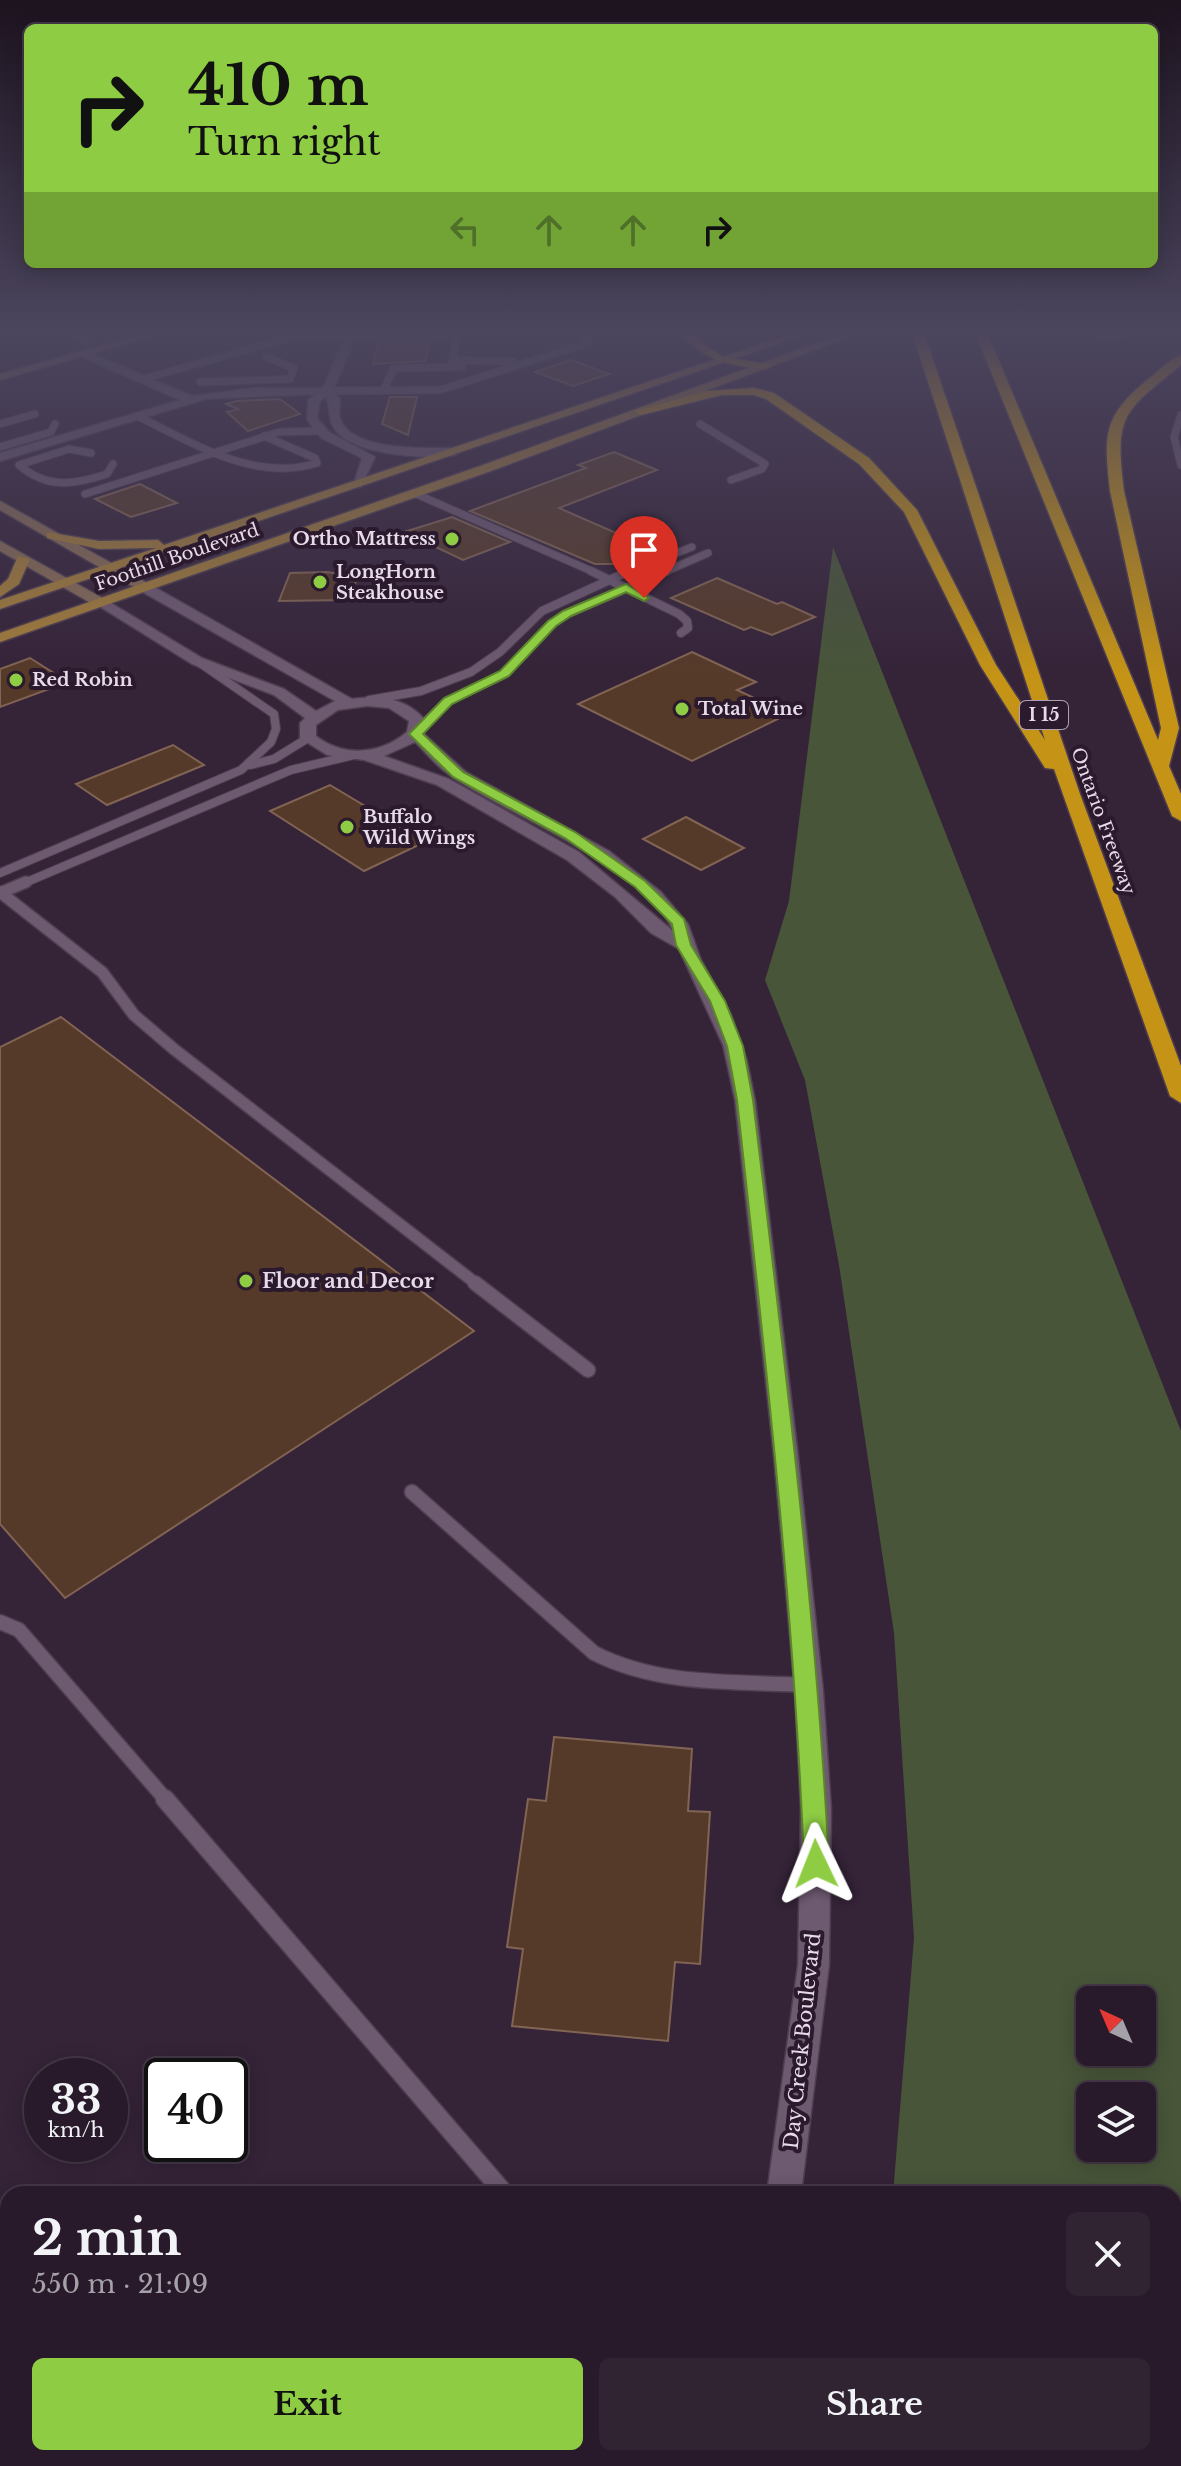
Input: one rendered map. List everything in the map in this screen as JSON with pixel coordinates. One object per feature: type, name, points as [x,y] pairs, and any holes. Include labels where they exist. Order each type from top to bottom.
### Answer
[{"type":"highway","points":[[841,445],[864,461],[910,510],[988,665],[1071,794]]},
{"type":"highway","name":"Ontario Freeway","points":[[955,445],[1071,794],[1181,1096]]},
{"type":"highway","points":[[1028,445],[1181,816]]},
{"type":"highway","points":[[1113,445],[1117,491],[1170,728],[1160,766]]},
{"type":"main road","name":"Foothill Boulevard","points":[[0,605],[472,445]]},
{"type":"main road","name":"Foothill Boulevard","points":[[0,638],[547,445]]},
{"type":"main road","points":[[0,505],[144,587]]},
{"type":"main road","points":[[52,535],[99,545],[187,542]]},
{"type":"main road","points":[[0,545],[101,603]]},
{"type":"main road","points":[[0,593],[14,581],[23,559]]},
{"type":"street","points":[[0,457],[40,445]]},
{"type":"street","points":[[347,445],[369,457],[357,484]]},
{"type":"street","points":[[374,445],[389,450],[451,452]]},
{"type":"street","points":[[144,587],[347,702]]},
{"type":"street","points":[[101,603],[197,661],[279,692],[313,716]]},
{"type":"street","points":[[308,738],[306,731],[313,716],[347,702],[367,701]]},
{"type":"street","name":"Day Creek Boulevard","points":[[367,701],[399,706],[411,712],[417,720],[417,731],[458,774],[570,835],[616,864],[679,922],[683,945],[718,1001],[735,1046],[745,1100],[787,1461],[808,1685],[817,1890],[806,2027],[785,2186]]},
{"type":"street","points":[[360,755],[396,748],[417,731]]},
{"type":"street","name":"Day Creek Boulevard","points":[[308,738],[325,750],[360,755],[443,782],[573,856],[621,893],[657,929],[683,945]]},
{"type":"lane","points":[[200,445],[251,466],[254,473],[263,477],[293,472],[318,460],[284,445]]},
{"type":"lane","points":[[85,494],[236,445]]},
{"type":"lane","points":[[731,480],[762,469],[765,464],[734,445]]},
{"type":"lane","points":[[1176,445],[1181,465]]},
{"type":"lane","points":[[91,453],[69,449],[19,465],[53,484],[63,486],[107,474],[113,464]]},
{"type":"lane","points":[[414,493],[609,578],[679,614],[687,621],[688,628],[681,633]]},
{"type":"lane","points":[[367,701],[429,690],[465,675],[504,649],[541,612],[609,578],[692,547]]},
{"type":"lane","points":[[417,731],[448,701],[505,674],[552,624],[567,614],[708,553]]},
{"type":"lane","points":[[197,661],[274,714],[278,725],[275,738],[249,765]]},
{"type":"lane","points":[[0,873],[249,765],[274,759],[308,738]]},
{"type":"lane","points":[[360,755],[291,770],[0,893],[102,972],[134,1015],[175,1050],[588,1370]]},
{"type":"lane","points":[[412,1492],[594,1653],[617,1668],[656,1675],[808,1685]]},
{"type":"lane","points":[[0,1622],[19,1630],[498,2186]]},
{"type":"green space","points":[[833,547],[1181,1431],[1181,2186],[894,2186],[914,1938],[894,1633],[839,1265],[805,1080],[765,980],[789,901]]},
{"type":"building","points":[[614,452],[657,470],[559,508],[657,551],[625,564],[595,564],[470,511],[586,468],[578,465]]},
{"type":"building","points":[[140,484],[177,503],[131,517],[95,499]]},
{"type":"building","name":"Ortho Mattress","points":[[452,517],[510,542],[463,560],[404,532]]},
{"type":"building","name":"LongHorn Steakhouse","points":[[327,572],[358,577],[348,600],[279,601],[290,573]]},
{"type":"building","points":[[717,578],[815,617],[772,635],[751,627],[744,630],[671,598]]},
{"type":"building","name":"Total Wine","points":[[692,652],[756,682],[737,690],[788,714],[692,761],[578,704]]},
{"type":"building","points":[[30,658],[68,682],[0,707],[0,669]]},
{"type":"building","points":[[173,745],[204,765],[107,805],[76,784]]},
{"type":"building","name":"Buffalo Wild Wings","points":[[330,785],[425,842],[364,871],[270,811]]},
{"type":"building","points":[[686,817],[744,848],[701,870],[643,839]]},
{"type":"building","points":[[61,1017],[474,1331],[65,1598],[0,1524],[0,1047]]},
{"type":"building","points":[[554,1737],[692,1749],[688,1811],[710,1812],[700,1964],[675,1962],[668,2041],[512,2026],[523,1949],[507,1947],[528,1799],[546,1801]]},
{"type":"place","name":"Ortho Mattress","points":[[452,539]]},
{"type":"place","name":"LongHorn Steakhouse","points":[[320,582]]},
{"type":"place","name":"Red Robin","points":[[16,680]]},
{"type":"place","name":"Total Wine","points":[[682,709]]},
{"type":"place","name":"Buffalo Wild Wings","points":[[347,827]]},
{"type":"place","name":"Floor and Decor","points":[[246,1281]]},
{"type":"route","points":[[644,598],[626,587],[567,614],[552,624],[519,663],[489,683],[448,701],[415,734],[458,774],[570,835],[616,864],[679,922],[683,945],[718,1001],[735,1046],[745,1100],[787,1461],[808,1685],[816,1864]]}]
